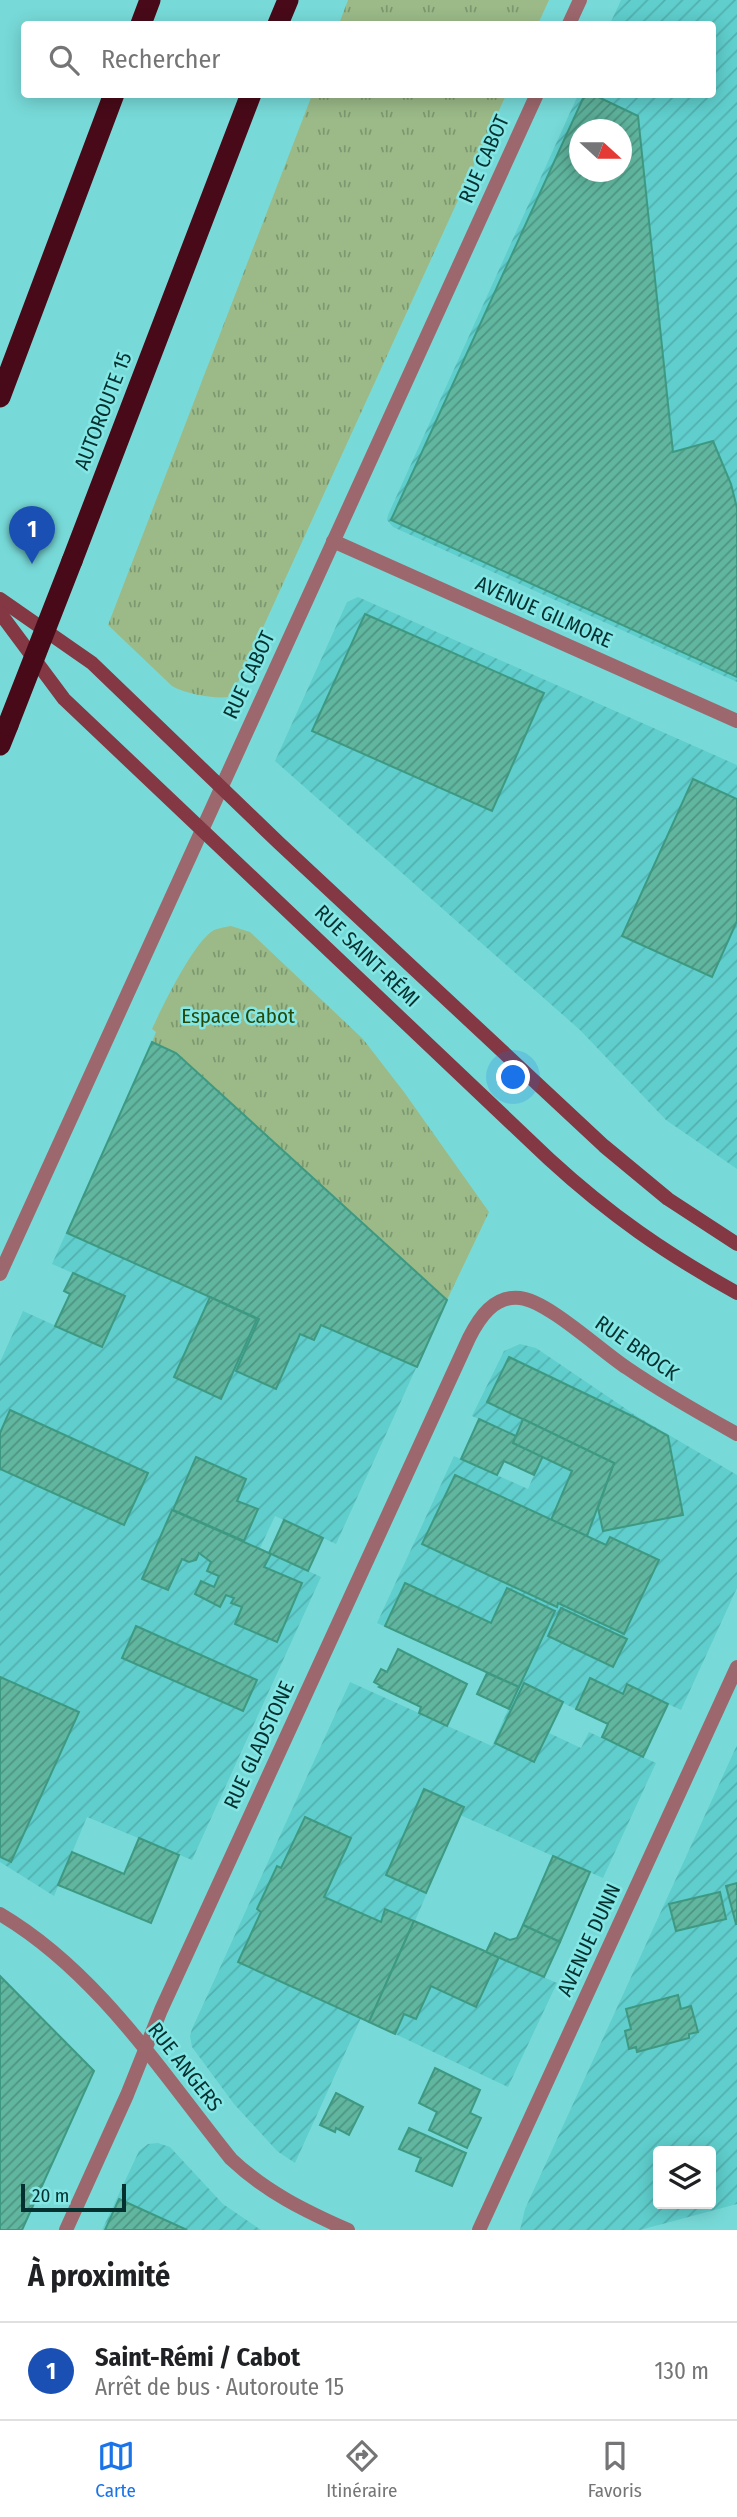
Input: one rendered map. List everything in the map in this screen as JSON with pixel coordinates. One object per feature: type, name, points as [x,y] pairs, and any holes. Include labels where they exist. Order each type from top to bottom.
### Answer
[{"type":"highway","points":[[142,21],[150,0]]},
{"type":"highway","points":[[279,21],[288,0]]},
{"type":"highway","points":[[0,397],[112,98]]},
{"type":"highway","name":"AUTOROUTE 15","points":[[0,745],[249,98]]},
{"type":"main road","name":"RUE SAINT-RÉMI","points":[[0,599],[92,663],[604,1146],[678,1206],[737,1244]]},
{"type":"main road","name":"RUE SAINT-RÉMI","points":[[0,613],[64,699],[575,1183],[673,1257],[737,1293]]},
{"type":"street","points":[[570,21],[580,0]]},
{"type":"street","name":"RUE CABOT","points":[[0,1274],[535,98]]},
{"type":"street","name":"AVENUE GILMORE","points":[[333,541],[737,721]]},
{"type":"street","name":"RUE BROCK","points":[[514,1298],[529,1300],[547,1310],[624,1366],[737,1434]]},
{"type":"street","name":"RUE GLADSTONE","points":[[66,2230],[145,2049],[476,1323],[491,1306],[514,1298]]},
{"type":"street","name":"AVENUE DUNN","points":[[479,2230],[737,1667]]},
{"type":"street","name":"RUE ANGERS","points":[[0,1914],[69,1966],[122,2020],[231,2159],[251,2178],[288,2202],[348,2230]]},
{"type":"shaded area","points":[[621,0],[737,0],[737,682],[393,527],[387,520],[577,98],[716,98],[716,21],[611,21]]},
{"type":"shaded area","points":[[358,597],[737,765],[737,1169],[666,1120],[580,1030],[275,761],[347,602]]},
{"type":"shaded area","points":[[152,1042],[176,1053],[447,1300],[336,1544],[275,1516],[260,1548],[321,1577],[192,1860],[87,1817],[54,1896],[0,1862],[0,1362],[23,1311],[103,1347],[125,1296],[52,1264]]},
{"type":"shaded area","points":[[520,1344],[536,1348],[635,1415],[737,1475],[737,1588],[681,1710],[627,1685],[623,1694],[590,1678],[576,1709],[563,1703],[549,1733],[581,1748],[589,1732],[656,1763],[603,1878],[460,1815],[415,1921],[557,1983],[508,2087],[361,2018],[295,2163],[277,2151],[234,2104],[192,2047],[190,2036],[350,1682],[492,1746],[518,1687],[377,1623],[454,1456],[528,1489],[542,1456],[516,1436],[472,1416],[504,1351]]},
{"type":"shaded area","points":[[737,1745],[737,2204],[640,2230],[520,2230],[525,2209]]},
{"type":"shaded area","points":[[158,2143],[170,2147],[223,2204],[261,2230],[102,2230],[139,2151],[148,2144]]},
{"type":"green space","points":[[348,0],[549,0],[539,21],[340,21]]},
{"type":"green space","points":[[311,98],[505,98],[234,691],[229,697],[215,697],[172,686],[108,625]]},
{"type":"green space","name":"Espace Cabot","points":[[231,926],[250,932],[363,1039],[489,1212],[447,1300],[176,1053],[152,1042],[156,1032],[152,1029],[179,975],[197,947],[214,930]]},
{"type":"building","points":[[583,98],[600,98],[638,116],[673,452],[713,441],[731,484],[737,508],[737,677],[391,520],[569,129],[569,182],[632,182],[632,119],[574,119]]},
{"type":"building","points":[[365,614],[544,693],[492,811],[312,731]]},
{"type":"building","points":[[693,779],[737,799],[737,921],[712,977],[622,936]]},
{"type":"building","points":[[152,1042],[176,1053],[447,1300],[417,1367],[321,1325],[314,1340],[300,1334],[276,1389],[236,1371],[259,1319],[67,1233]]},
{"type":"building","points":[[73,1273],[125,1296],[102,1347],[55,1326],[70,1294],[64,1291]]},
{"type":"building","points":[[210,1297],[257,1319],[221,1399],[174,1377]]},
{"type":"building","points":[[509,1357],[668,1436],[683,1515],[603,1531],[598,1508],[614,1463],[487,1402]]},
{"type":"building","points":[[10,1410],[148,1473],[124,1525],[0,1469],[0,1433]]},
{"type":"building","points":[[479,1419],[516,1436],[513,1443],[543,1456],[534,1475],[504,1461],[497,1475],[461,1459]]},
{"type":"building","points":[[523,1419],[614,1463],[587,1536],[551,1520],[572,1471],[513,1443]]},
{"type":"building","points":[[196,1457],[246,1479],[237,1501],[258,1509],[244,1541],[173,1510]]},
{"type":"building","points":[[455,1475],[606,1545],[610,1537],[659,1560],[624,1634],[558,1603],[557,1607],[422,1544]]},
{"type":"building","points":[[172,1510],[271,1554],[264,1567],[302,1583],[277,1642],[235,1624],[242,1607],[231,1603],[234,1598],[226,1595],[220,1607],[195,1594],[201,1581],[214,1587],[219,1576],[207,1571],[211,1562],[199,1553],[196,1560],[189,1562],[182,1559],[168,1590],[142,1579]]},
{"type":"building","points":[[284,1520],[323,1538],[308,1571],[269,1553]]},
{"type":"building","points":[[405,1583],[491,1623],[507,1588],[555,1611],[519,1687],[385,1626]]},
{"type":"building","points":[[561,1608],[627,1639],[613,1667],[548,1636]]},
{"type":"building","points":[[136,1626],[257,1680],[243,1711],[122,1658]]},
{"type":"building","points":[[398,1649],[467,1684],[447,1726],[419,1713],[421,1707],[374,1682],[381,1669],[387,1672]]},
{"type":"building","points":[[487,1673],[519,1687],[509,1709],[477,1694]]},
{"type":"building","points":[[0,1677],[79,1712],[11,1862],[0,1857]]},
{"type":"building","points":[[590,1678],[623,1694],[627,1684],[668,1704],[643,1757],[602,1737],[608,1724],[576,1709]]},
{"type":"building","points":[[524,1683],[563,1702],[534,1762],[495,1743]]},
{"type":"building","points":[[424,1789],[464,1807],[426,1893],[386,1875]]},
{"type":"building","points":[[305,1817],[351,1838],[324,1897],[381,1922],[385,1909],[414,1921],[369,2022],[238,1962],[261,1912],[257,1909],[277,1866],[281,1868]]},
{"type":"building","points":[[139,1838],[179,1855],[151,1923],[58,1885],[72,1852],[124,1874]]},
{"type":"building","points":[[553,1856],[590,1872],[560,1942],[523,1925]]},
{"type":"building","points":[[737,1883],[737,1924],[736,1924],[726,1886]]},
{"type":"building","points":[[720,1892],[726,1919],[676,1931],[669,1904]]},
{"type":"building","points":[[414,1921],[499,1957],[476,2007],[431,1986],[416,2019],[404,2014],[395,2034],[369,2022]]},
{"type":"building","points":[[523,1925],[560,1942],[544,1977],[486,1952],[495,1933],[510,1940],[517,1938]]},
{"type":"building","points":[[0,1976],[94,2071],[22,2230],[0,2230]]},
{"type":"building","points":[[678,1995],[681,2009],[691,2006],[698,2032],[689,2034],[689,2038],[637,2052],[636,2047],[629,2049],[625,2031],[631,2029],[626,2009]]},
{"type":"building","points":[[435,2068],[480,2090],[470,2113],[481,2118],[467,2148],[429,2130],[437,2112],[419,2103]]},
{"type":"building","points":[[336,2093],[363,2107],[349,2135],[336,2128],[335,2132],[320,2125]]},
{"type":"building","points":[[409,2128],[466,2153],[452,2186],[416,2171],[421,2158],[399,2149]]},
{"type":"building","points":[[119,2199],[187,2230],[105,2230]]},
{"type":"place","name":"Saint-Rémi / Cabot","points":[[32,564]]}]
